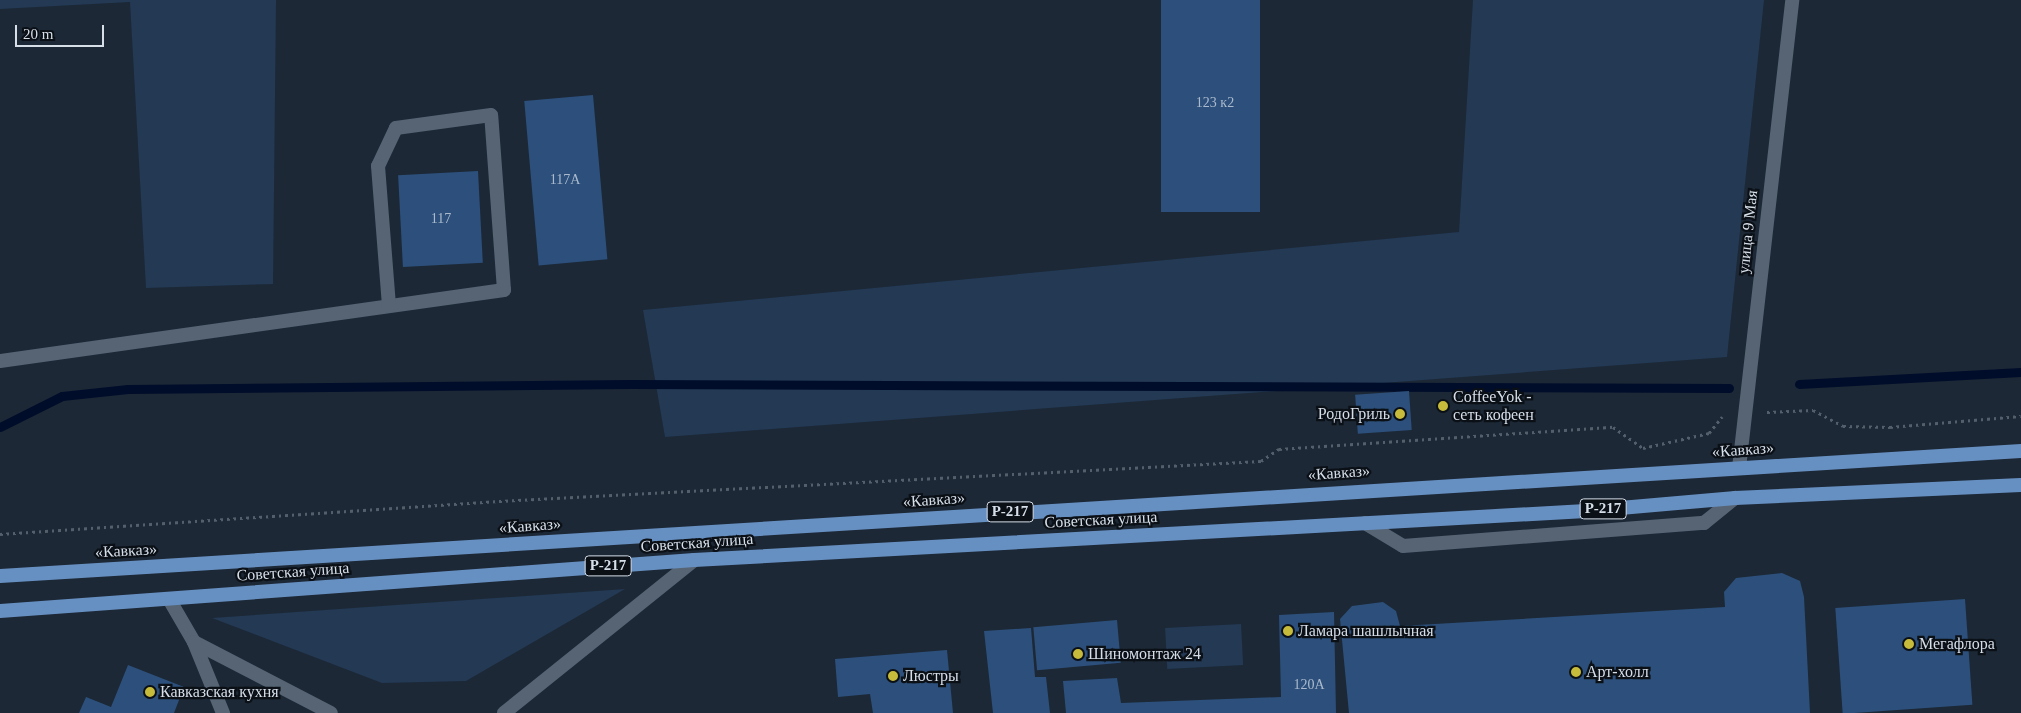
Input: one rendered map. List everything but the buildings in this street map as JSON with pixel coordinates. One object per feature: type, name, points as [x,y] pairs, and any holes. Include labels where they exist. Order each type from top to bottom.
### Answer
[{"type":"highway","name":"«Кавказ»","points":[[0,576],[2021,451]]},
{"type":"highway","name":"Р-217","points":[[1365,523],[1735,498],[2021,485]]},
{"type":"highway","name":"Советская улица","points":[[0,611],[694,560],[1365,523]]},
{"type":"street","name":"улица 9 Мая","points":[[1738,468],[1792,0]]},
{"type":"street","points":[[0,361],[504,290],[491,115],[396,128],[378,166],[389,306]]},
{"type":"street","points":[[1365,523],[1403,546],[1413,546],[1704,523],[1735,498]]},
{"type":"street","points":[[504,713],[694,560]]},
{"type":"street","points":[[169,599],[194,642],[223,713]]},
{"type":"street","points":[[194,642],[331,713]]},
{"type":"path","points":[[0,534],[500,501],[1261,461],[1279,449],[1613,427],[1643,448],[1708,433],[1725,414],[1813,410],[1844,426],[1890,427],[2021,416]]},
{"type":"shaded area","points":[[0,0],[276,0],[273,284],[146,288],[130,2],[0,9]]},
{"type":"shaded area","points":[[1473,0],[1764,0],[1727,357],[665,437],[643,310],[1459,232]]},
{"type":"shaded area","points":[[625,589],[466,681],[382,683],[212,618]]},
{"type":"shaded area","points":[[1241,624],[1243,665],[1167,669],[1165,628]]},
{"type":"waterway","points":[[1799,384],[2021,372]]},
{"type":"waterway","points":[[0,427],[62,396],[128,389],[630,384],[1729,388]]},
{"type":"place","name":"CoffeeYok - сеть кофеен","points":[[1443,406]]},
{"type":"place","name":"РодоГриль","points":[[1400,414]]},
{"type":"place","name":"Ламара шашлычная","points":[[1288,631]]},
{"type":"place","name":"Мегафлора","points":[[1909,644]]},
{"type":"place","name":"Шиномонтаж 24","points":[[1078,654]]},
{"type":"place","name":"Арт-холл","points":[[1576,672]]},
{"type":"place","name":"Люстры","points":[[893,676]]},
{"type":"place","name":"Кавказская кухня","points":[[150,692]]}]
